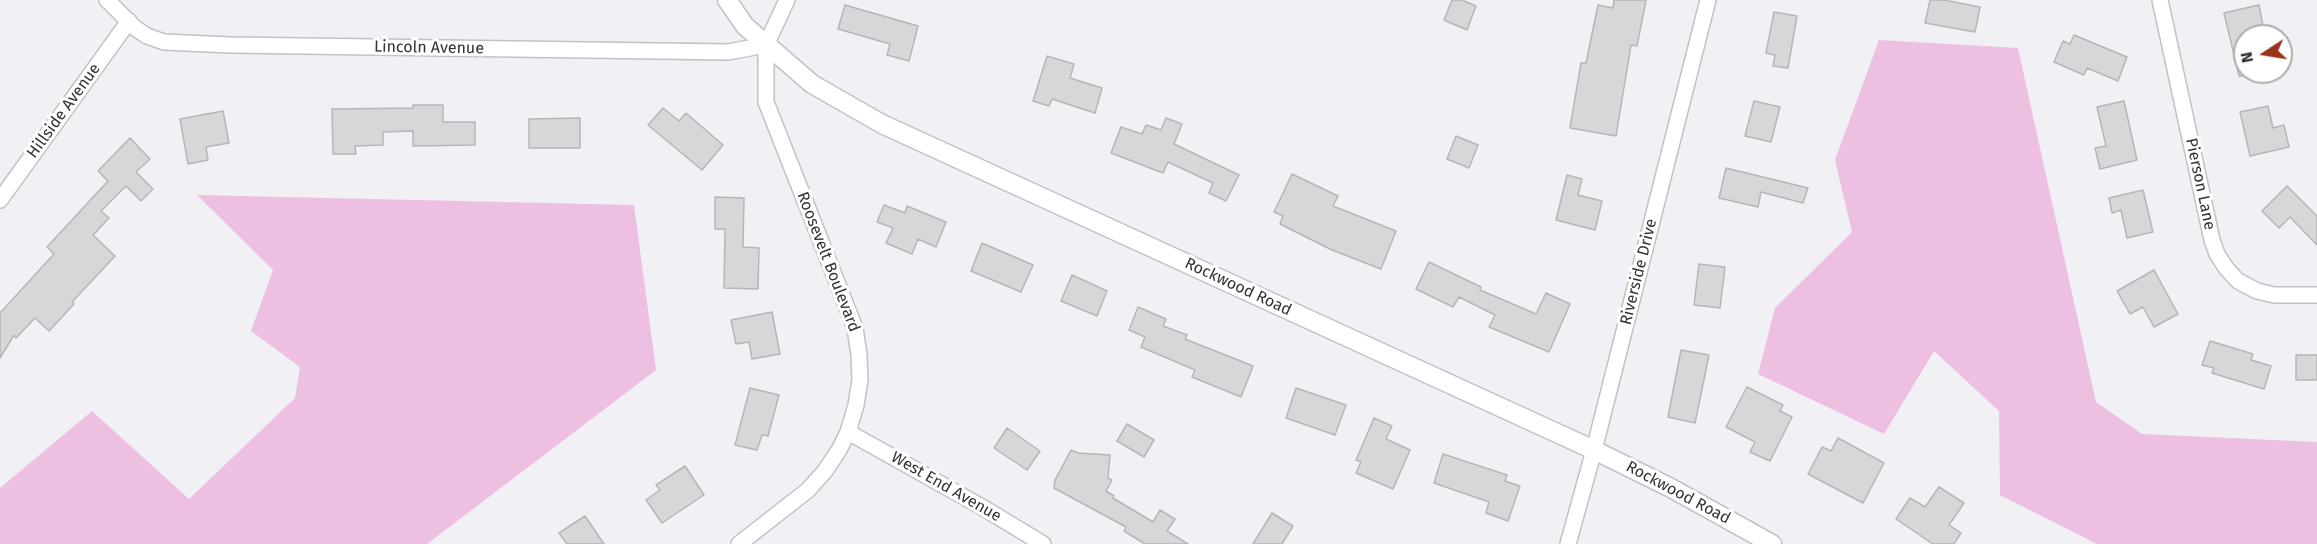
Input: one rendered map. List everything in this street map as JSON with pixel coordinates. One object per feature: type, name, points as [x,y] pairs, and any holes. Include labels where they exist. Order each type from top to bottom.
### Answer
[{"type":"street","name":"Lincoln Avenue","points":[[106,0],[147,36],[164,42],[231,45],[728,52],[766,45]]},
{"type":"street","name":"Rockwood Road","points":[[727,0],[745,26],[812,84],[882,124],[1594,450],[1671,488],[1772,544]]},
{"type":"street","points":[[766,45],[786,0]]},
{"type":"street","name":"Riverside Drive","points":[[1568,544],[1708,0]]},
{"type":"street","name":"Pierson Lane","points":[[2160,0],[2212,240],[2217,254],[2238,281],[2257,291],[2274,295],[2317,296]]},
{"type":"street","name":"Hillside Avenue","points":[[0,200],[129,21]]},
{"type":"street","name":"Roosevelt Boulevard","points":[[738,544],[808,490],[825,471],[848,432],[860,380],[855,328],[766,102],[766,45]]},
{"type":"street","name":"West End Avenue","points":[[848,432],[1043,544]]},
{"type":"shaded area","points":[[1879,40],[2018,48],[2096,402],[2142,434],[2317,442],[2317,544],[2097,544],[2000,495],[1999,411],[1934,351],[1884,434],[1758,374],[1775,308],[1852,232],[1835,160]]},
{"type":"shaded area","points":[[197,195],[634,205],[656,370],[427,544],[0,544],[0,488],[92,411],[189,499],[295,398],[300,367],[251,331],[273,270]]},
{"type":"building","points":[[1452,0],[1462,0],[1476,6],[1467,30],[1444,20]]},
{"type":"building","points":[[1614,0],[1646,0],[1637,46],[1631,45],[1616,136],[1570,128],[1581,63],[1586,63],[1598,5],[1613,8]]},
{"type":"building","points":[[1930,0],[1944,0],[1980,7],[1975,32],[1925,23]]},
{"type":"building","points":[[845,5],[918,26],[909,61],[887,55],[890,44],[838,29]]},
{"type":"building","points":[[2259,5],[2263,24],[2233,24],[2233,51],[2224,13]]},
{"type":"building","points":[[1774,12],[1797,16],[1788,68],[1773,66],[1775,55],[1766,53]]},
{"type":"building","points":[[2074,35],[2127,57],[2118,81],[2087,68],[2084,75],[2054,62],[2063,41],[2070,44]]},
{"type":"building","points":[[1047,56],[1074,64],[1070,78],[1102,88],[1095,113],[1052,99],[1049,106],[1033,101]]},
{"type":"building","points":[[1754,101],[1780,107],[1771,142],[1745,136]]},
{"type":"building","points":[[2124,101],[2137,160],[2100,169],[2095,148],[2106,146],[2097,107]]},
{"type":"building","points":[[413,105],[443,105],[443,122],[475,122],[475,145],[413,146],[413,131],[383,132],[383,145],[355,146],[356,154],[333,154],[332,109],[413,108]]},
{"type":"building","points":[[2268,106],[2273,128],[2284,125],[2289,147],[2250,156],[2240,112]]},
{"type":"building","points":[[663,108],[679,121],[686,113],[723,145],[702,170],[648,125]]},
{"type":"building","points":[[223,111],[229,143],[206,147],[208,160],[188,164],[180,119]]},
{"type":"building","points":[[580,118],[580,148],[529,148],[529,119]]},
{"type":"building","points":[[1166,118],[1182,124],[1174,144],[1239,175],[1226,201],[1209,193],[1213,183],[1168,162],[1163,173],[1111,153],[1121,127],[1142,134],[1146,125],[1161,130]]},
{"type":"building","points":[[1456,136],[1478,145],[1469,168],[1447,159]]},
{"type":"building","points":[[130,138],[150,159],[136,172],[153,189],[141,201],[126,186],[101,211],[109,218],[93,235],[115,256],[72,302],[74,304],[49,331],[35,318],[16,338],[14,335],[0,358],[0,313],[54,254],[47,247],[108,181],[98,171]]},
{"type":"building","points":[[1726,168],[1808,188],[1803,203],[1761,192],[1758,207],[1719,198]]},
{"type":"building","points":[[1292,174],[1338,196],[1333,206],[1396,231],[1381,269],[1332,250],[1280,224],[1283,216],[1274,212]]},
{"type":"building","points":[[1567,175],[1582,179],[1578,195],[1602,201],[1595,230],[1556,220]]},
{"type":"building","points":[[2287,186],[2317,216],[2317,245],[2290,217],[2279,228],[2262,211]]},
{"type":"building","points":[[2143,190],[2153,232],[2127,238],[2121,210],[2112,213],[2109,198]]},
{"type":"building","points":[[715,197],[744,198],[743,247],[759,248],[758,289],[724,288],[725,229],[715,229]]},
{"type":"building","points":[[884,205],[905,213],[907,206],[946,222],[936,247],[918,239],[912,254],[886,243],[893,228],[877,222]]},
{"type":"building","points":[[982,243],[1033,265],[1021,292],[971,271]]},
{"type":"building","points":[[1429,262],[1481,287],[1480,290],[1536,314],[1546,293],[1570,304],[1549,352],[1489,327],[1495,315],[1459,297],[1453,307],[1416,289]]},
{"type":"building","points":[[1699,264],[1725,267],[1720,308],[1694,305]]},
{"type":"building","points":[[2154,270],[2178,314],[2154,327],[2143,307],[2130,314],[2117,291]]},
{"type":"building","points":[[1072,275],[1107,291],[1097,316],[1061,301]]},
{"type":"building","points":[[1138,307],[1166,319],[1163,326],[1187,335],[1185,339],[1253,366],[1241,397],[1192,377],[1195,370],[1141,347],[1145,337],[1129,330]]},
{"type":"building","points":[[772,312],[780,354],[752,359],[749,342],[736,344],[731,320]]},
{"type":"building","points":[[2210,341],[2253,354],[2251,360],[2271,366],[2264,389],[2212,373],[2214,368],[2202,365]]},
{"type":"building","points":[[1681,350],[1709,355],[1695,423],[1668,417]]},
{"type":"building","points":[[2296,355],[2317,355],[2317,380],[2296,380]]},
{"type":"building","points":[[1747,387],[1783,405],[1780,411],[1792,417],[1770,461],[1750,452],[1755,442],[1726,427]]},
{"type":"building","points":[[750,388],[779,395],[768,436],[762,435],[757,450],[735,445]]},
{"type":"building","points":[[1296,388],[1346,405],[1335,435],[1286,418]]},
{"type":"building","points":[[1374,418],[1392,426],[1386,439],[1410,450],[1393,489],[1356,473],[1361,462],[1356,460]]},
{"type":"building","points":[[1127,424],[1154,440],[1144,457],[1117,441]]},
{"type":"building","points":[[1007,428],[1040,451],[1027,470],[994,448]]},
{"type":"building","points":[[1838,438],[1884,463],[1863,503],[1808,474],[1822,447],[1831,451]]},
{"type":"building","points":[[1071,450],[1078,453],[1110,455],[1108,478],[1112,480],[1106,491],[1114,496],[1113,498],[1153,522],[1160,510],[1175,519],[1167,531],[1188,544],[1145,544],[1124,531],[1126,527],[1054,488],[1055,480]]},
{"type":"building","points":[[1443,454],[1507,475],[1505,481],[1520,486],[1508,521],[1486,513],[1489,502],[1434,483]]},
{"type":"building","points":[[685,466],[704,495],[662,523],[646,500],[660,490],[656,485]]},
{"type":"building","points":[[1939,487],[1964,503],[1949,525],[1961,533],[1954,544],[1933,544],[1896,519],[1910,498],[1925,507]]},
{"type":"building","points":[[1272,513],[1293,526],[1282,544],[1253,544]]},
{"type":"building","points":[[585,516],[604,544],[567,544],[559,533]]}]
